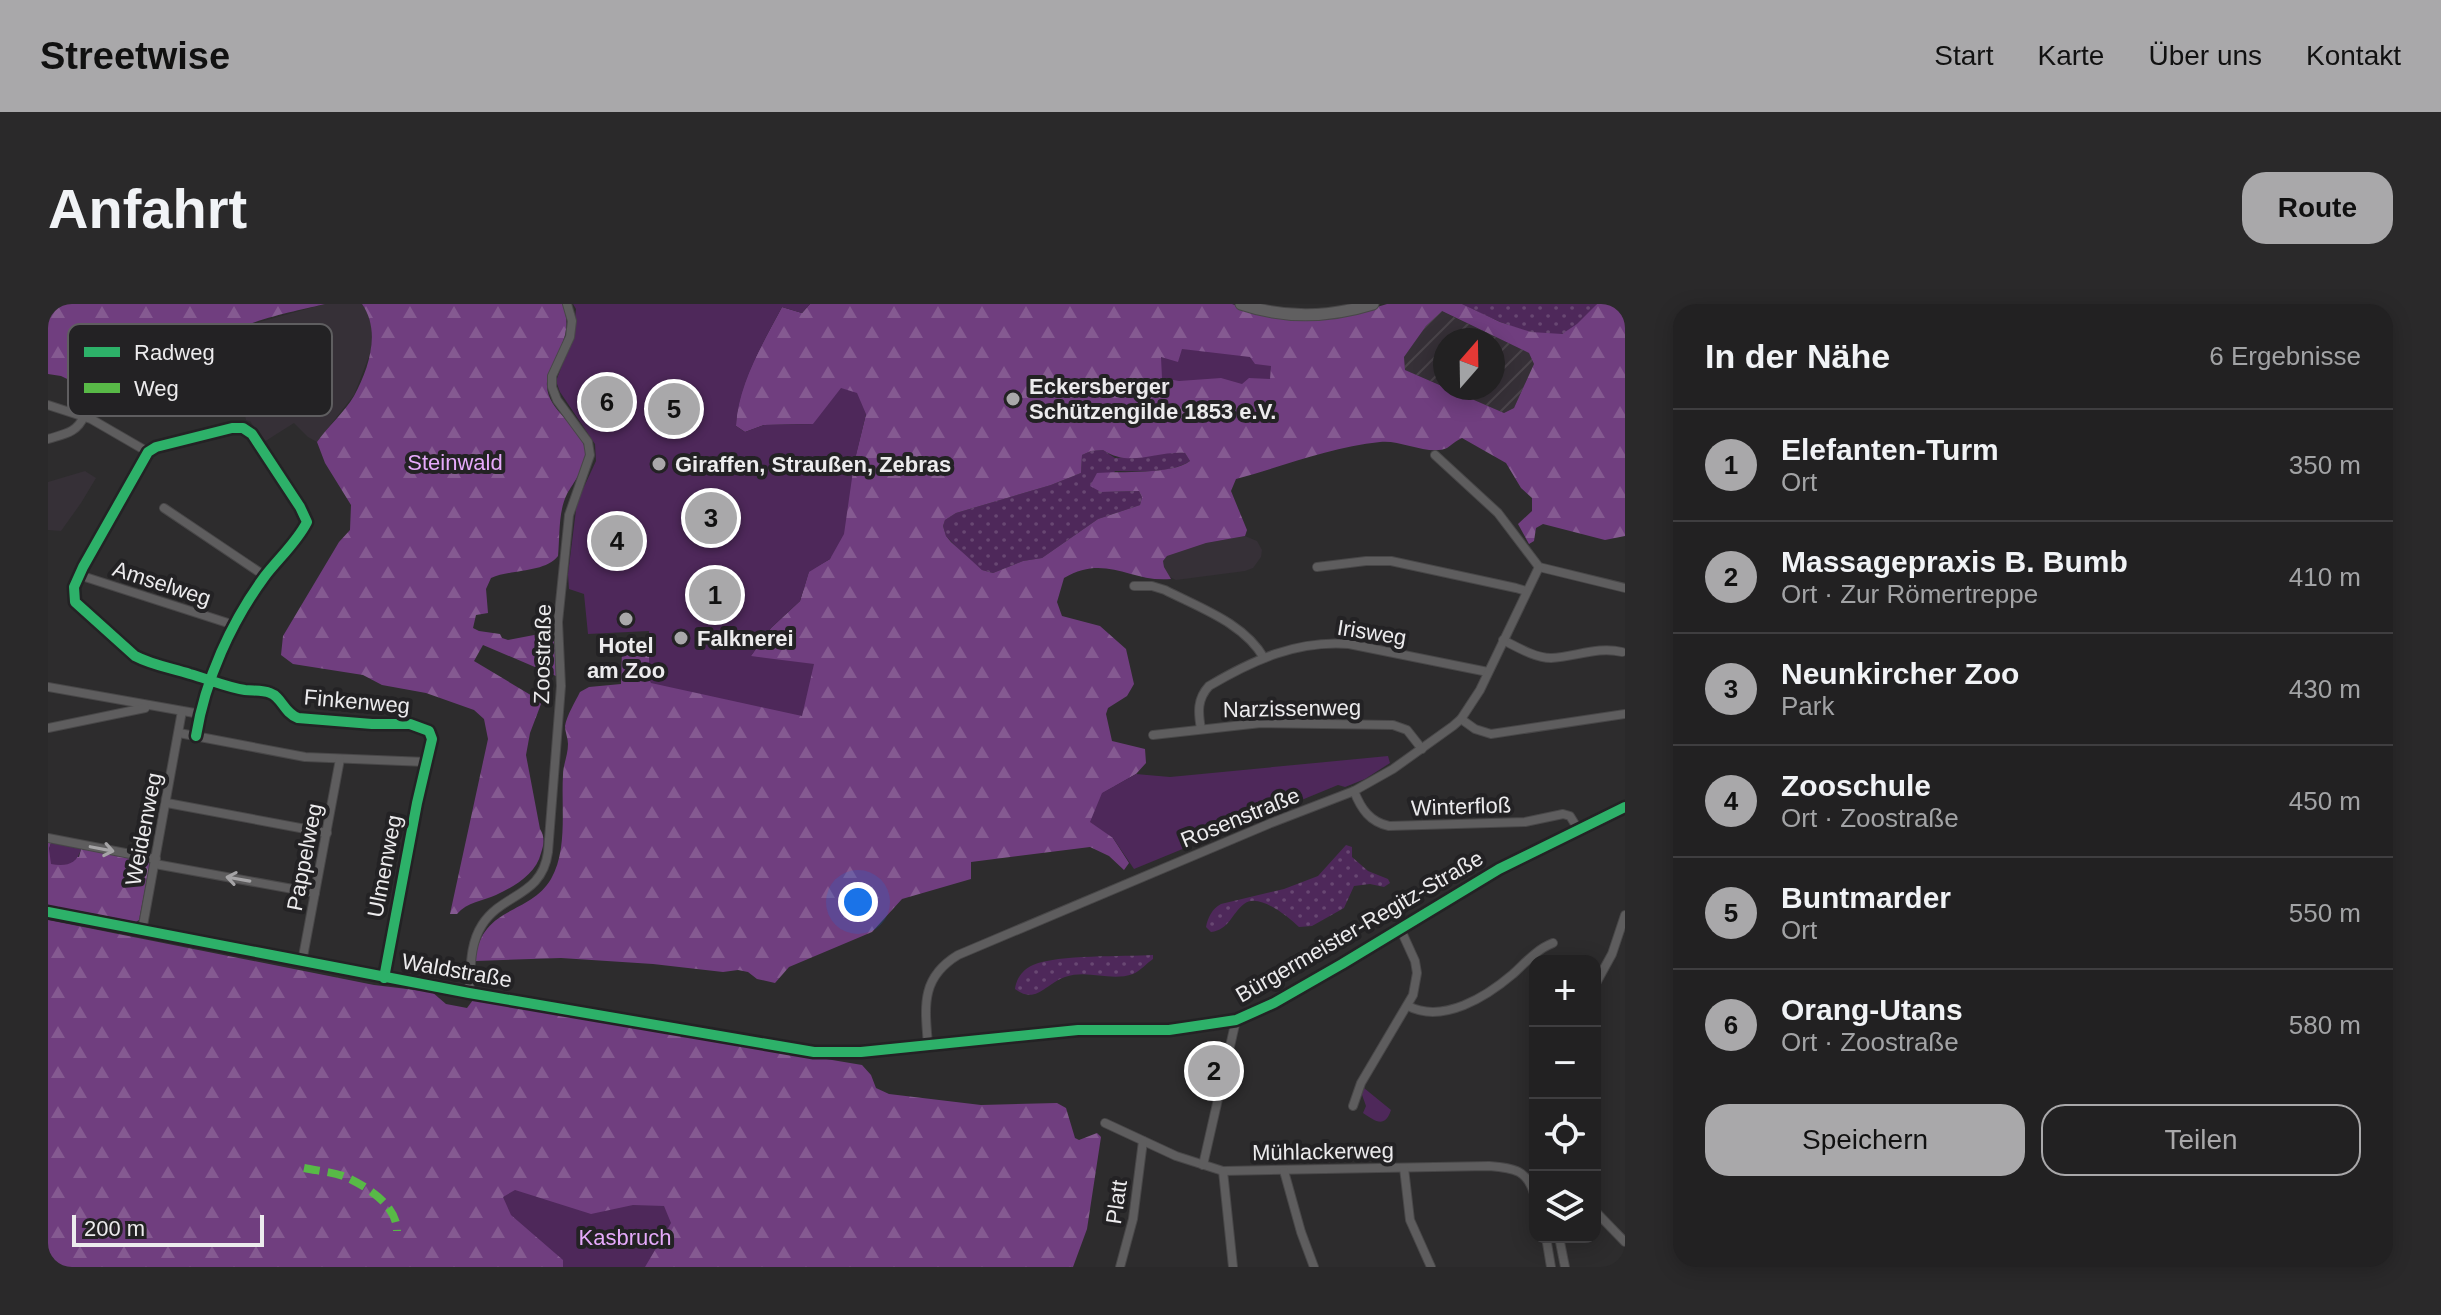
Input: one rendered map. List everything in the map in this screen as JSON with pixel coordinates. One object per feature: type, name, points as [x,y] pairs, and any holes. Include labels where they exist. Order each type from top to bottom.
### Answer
[{"type":"main road","points":[[1241,304],[1285,316],[1327,315],[1373,304]]},
{"type":"street","name":"Zoostraße","points":[[469,993],[472,949],[482,924],[542,875],[548,852],[561,686],[558,622],[569,515],[590,455],[588,442],[557,400],[552,387],[552,376],[570,337],[572,321],[567,304]]},
{"type":"street","points":[[48,405],[68,411]]},
{"type":"street","points":[[48,439],[75,430],[84,416],[148,452]]},
{"type":"street","points":[[196,736],[211,681],[234,625],[265,576],[307,522],[252,434],[243,428],[156,447],[148,452],[74,587],[75,602],[135,656],[211,681]]},
{"type":"street","points":[[1435,455],[1498,513],[1539,567],[1625,588]]},
{"type":"street","points":[[164,508],[265,576]]},
{"type":"street","points":[[1317,567],[1391,561],[1526,591]]},
{"type":"street","name":"Rosenstraße","points":[[928,1045],[927,995],[934,976],[951,959],[1189,857],[1354,791],[1385,774],[1461,719],[1480,690],[1539,567]]},
{"type":"street","name":"Amselweg","points":[[79,575],[234,625]]},
{"type":"street","points":[[1134,586],[1165,590],[1237,628],[1253,641],[1264,658]]},
{"type":"street","points":[[1503,640],[1552,658],[1605,650],[1622,652]]},
{"type":"street","name":"Irisweg","points":[[1201,729],[1199,707],[1204,692],[1217,681],[1264,658],[1298,646],[1331,642],[1488,672]]},
{"type":"street","name":"Finkenweg","points":[[211,681],[271,693],[289,714],[298,718],[410,724],[423,728],[432,735],[426,762]]},
{"type":"street","points":[[48,687],[200,714]]},
{"type":"street","points":[[48,728],[153,706]]},
{"type":"street","name":"Weidenweg","points":[[142,931],[182,711]]},
{"type":"street","points":[[1461,719],[1475,729],[1491,734],[1625,714]]},
{"type":"street","name":"Narzissenweg","points":[[1153,735],[1261,723],[1393,725],[1407,730],[1422,749]]},
{"type":"street","points":[[179,733],[283,754],[426,762]]},
{"type":"street","name":"Pappelweg","points":[[302,962],[340,759]]},
{"type":"street","name":"Ulmenweg","points":[[384,978],[426,762]]},
{"type":"street","name":"Winterfloß","points":[[1354,791],[1364,811],[1373,820],[1389,826],[1525,822],[1563,814],[1570,816],[1578,829]]},
{"type":"street","points":[[167,803],[327,833]]},
{"type":"street","name":"Bürgermeister-Regitz-Straße","points":[[861,1052],[1078,1030],[1186,1029],[1236,1020],[1274,1003],[1499,869],[1625,807]]},
{"type":"street","points":[[48,838],[315,893]]},
{"type":"street","name":"Waldstraße","points":[[48,912],[469,993],[814,1052],[861,1052]]},
{"type":"street","points":[[1601,974],[1612,954],[1625,915]]},
{"type":"street","points":[[1353,1106],[1361,1083],[1413,995],[1417,973],[1412,952],[1400,928]]},
{"type":"street","points":[[1408,1006],[1437,1012],[1461,1006],[1507,979],[1553,943]]},
{"type":"street","points":[[1203,1165],[1236,1020]]},
{"type":"street","name":"Mühlackerweg","points":[[1105,1123],[1223,1171],[1501,1167],[1529,1178]]},
{"type":"street","name":"Platt","points":[[1120,1267],[1133,1219],[1143,1141]]},
{"type":"street","points":[[1404,1168],[1410,1220],[1431,1267]]},
{"type":"street","points":[[1223,1171],[1233,1267]]},
{"type":"street","points":[[1284,1171],[1314,1267]]},
{"type":"street","points":[[1601,1217],[1625,1242]]},
{"type":"street","points":[[1547,1243],[1551,1267]]},
{"type":"street","points":[[1560,1243],[1565,1267]]},
{"type":"shaded area","points":[[325,304],[362,304],[367,312],[371,324],[371,351],[354,395],[317,442],[294,423],[264,442],[245,416],[332,416],[332,324],[252,324]]},
{"type":"shaded area","points":[[1441,311],[1477,328],[1433,328],[1433,382],[1405,370],[1404,357]]},
{"type":"shaded area","points":[[1505,342],[1529,353],[1534,364],[1514,408],[1504,413],[1474,400],[1505,400]]},
{"type":"shaded area","points":[[85,471],[96,478],[81,503],[61,531],[48,530],[48,482]]},
{"type":"shaded area","points":[[1245,536],[1257,541],[1262,550],[1253,568],[1176,580],[1168,576],[1163,561],[1167,556],[1206,543]]},
{"type":"green space","points":[[48,304],[325,304],[251,324],[68,324],[68,379],[48,374]]},
{"type":"green space","name":"Steinwald","points":[[362,304],[563,304],[565,313],[565,334],[547,386],[558,411],[582,440],[585,455],[562,508],[558,556],[536,568],[491,578],[486,589],[488,613],[476,615],[473,628],[500,634],[508,640],[555,631],[556,676],[483,645],[474,661],[541,704],[526,755],[543,847],[535,867],[524,878],[457,914],[450,914],[488,739],[484,719],[474,710],[426,693],[382,685],[363,675],[293,664],[281,655],[283,636],[339,542],[350,530],[351,505],[325,463],[317,442],[354,396],[368,362],[371,326]]},
{"type":"green space","points":[[573,304],[810,304],[802,313],[782,307],[746,380],[736,426],[745,432],[764,425],[813,424],[841,388],[857,393],[866,414],[854,464],[844,534],[830,559],[809,572],[800,601],[771,628],[751,656],[814,664],[802,716],[651,683],[649,631],[588,634],[584,594],[569,589],[568,574],[577,502],[596,461],[595,444],[556,381],[573,337],[576,309]]},
{"type":"green space","points":[[810,304],[1232,304],[1258,313],[1354,314],[1387,304],[1462,304],[1531,332],[1562,334],[1597,304],[1625,304],[1625,536],[1605,540],[1543,524],[1536,528],[1534,541],[1529,544],[1518,524],[1532,511],[1532,498],[1521,488],[1506,463],[1462,438],[1440,450],[1388,442],[1362,444],[1236,479],[1231,491],[1247,530],[1245,536],[1206,543],[1167,556],[1163,561],[1164,567],[1171,579],[1143,577],[1106,568],[1079,571],[1064,578],[1057,602],[1062,616],[1100,626],[1126,649],[1134,684],[1127,696],[1108,708],[1106,714],[1112,741],[1145,749],[1146,763],[1136,774],[1103,793],[1113,838],[1129,863],[1124,870],[1109,856],[1090,847],[971,862],[971,879],[902,899],[872,932],[789,967],[775,983],[738,970],[723,972],[561,958],[475,961],[486,930],[496,920],[542,891],[556,867],[563,828],[563,771],[568,748],[565,726],[580,692],[589,687],[621,684],[622,649],[650,648],[649,678],[750,657],[771,628],[800,601],[809,571],[830,559],[866,414],[813,424],[764,425],[745,432],[736,426],[746,380],[782,307],[802,313]],"holes":[[[1103,450],[1133,458],[1185,453],[1190,461],[1159,470],[1097,473],[1090,486],[1101,492],[1139,491],[1142,497],[1140,505],[1098,519],[1042,558],[1023,561],[993,573],[982,570],[946,536],[945,520],[956,513],[1081,473],[1082,455],[1091,451]]]},
{"type":"green space","points":[[1462,304],[1597,304],[1573,328],[1554,335],[1512,326]]},
{"type":"green space","points":[[1182,349],[1250,357],[1255,364],[1271,366],[1270,379],[1249,378],[1242,384],[1221,378],[1179,381],[1162,378],[1161,357],[1178,362]]},
{"type":"green space","points":[[1103,450],[1115,458],[1185,453],[1190,461],[1164,470],[1115,471],[1101,492],[1139,491],[1142,497],[1140,505],[1098,519],[1042,558],[1023,561],[993,573],[982,570],[946,536],[945,520],[956,513],[1081,473],[1082,455]]},
{"type":"green space","points":[[1388,756],[1390,763],[1365,779],[1345,787],[1338,785],[1134,869],[1113,838],[1090,822],[1102,793],[1136,774],[1170,777]]},
{"type":"green space","points":[[48,842],[51,843],[49,849],[79,857],[81,849],[146,859],[150,864],[139,920],[71,912],[48,905]]},
{"type":"green space","points":[[51,843],[81,849],[77,858],[70,863],[51,864]]},
{"type":"green space","points":[[1346,845],[1352,847],[1352,857],[1368,871],[1388,879],[1390,883],[1384,887],[1370,884],[1354,886],[1344,908],[1312,926],[1299,927],[1273,907],[1250,901],[1217,931],[1211,932],[1206,927],[1211,914],[1221,904],[1284,889],[1318,876]]},
{"type":"green space","points":[[48,920],[374,985],[432,992],[446,1004],[467,1008],[473,1000],[862,1065],[871,1075],[876,1088],[889,1094],[981,1105],[1057,1103],[1066,1108],[1075,1138],[1079,1140],[1097,1133],[1101,1137],[1087,1229],[1073,1267],[48,1267]]},
{"type":"green space","points":[[1153,955],[1153,959],[1133,974],[1116,977],[1074,975],[1029,995],[1015,989],[1023,972],[1044,961]]},
{"type":"green space","points":[[1364,1088],[1391,1110],[1383,1121],[1376,1121],[1363,1113],[1366,1106],[1361,1092]]},
{"type":"green space","name":"Kasbruch","points":[[515,1190],[591,1214],[633,1205],[664,1206],[671,1223],[645,1267],[563,1267],[563,1260],[511,1215],[503,1197]]},
{"type":"marked path","points":[[304,1168],[343,1176],[365,1187],[387,1206],[396,1222],[397,1231]]},
{"type":"cycle path","points":[[196,736],[200,715],[206,694],[213,673],[231,632],[265,576],[307,522],[252,434],[243,428],[156,447],[148,452],[83,567],[74,587],[75,602],[135,656],[155,664],[204,678],[210,680],[217,683],[231,687],[270,693],[298,718],[410,724],[429,731],[432,739],[384,978]]},
{"type":"cycle path","points":[[48,912],[469,993],[814,1052],[861,1052],[1078,1030],[1169,1030],[1236,1020],[1274,1003],[1342,964],[1499,869],[1625,807]]},
{"type":"place","name":"Eckersberger Schützengilde 1853 e.V.","points":[[1013,399]]},
{"type":"place","name":"Orang-Utans","points":[[607,402]]},
{"type":"place","name":"Buntmarder","points":[[674,409]]},
{"type":"place","name":"Giraffen, Straußen, Zebras","points":[[659,464]]},
{"type":"place","name":"Neunkircher Zoo","points":[[711,518]]},
{"type":"place","name":"Zooschule","points":[[617,541]]},
{"type":"place","name":"Elefanten-Turm","points":[[715,595]]},
{"type":"place","name":"Hotel am Zoo","points":[[626,619]]},
{"type":"place","name":"Falknerei","points":[[681,638]]},
{"type":"place","name":"Massagepraxis B. Bumb","points":[[1214,1071]]}]
